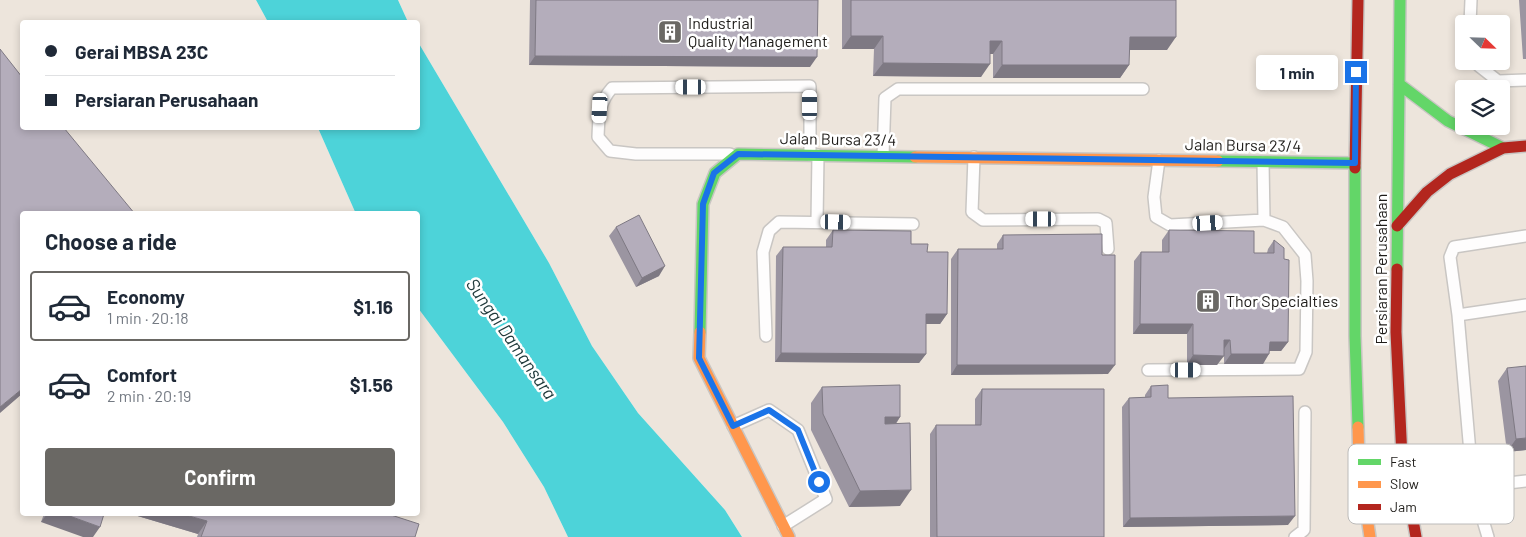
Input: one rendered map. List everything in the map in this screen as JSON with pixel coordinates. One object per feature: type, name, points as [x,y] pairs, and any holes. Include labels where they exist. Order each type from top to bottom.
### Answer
[{"type":"street","name":"Persiaran Perusahaan","points":[[1358,0],[1355,163],[1355,336],[1358,444]]},
{"type":"street","name":"Persiaran Perusahaan","points":[[1400,0],[1396,332],[1401,444]]},
{"type":"street","points":[[1399,84],[1448,121],[1503,148]]},
{"type":"street","points":[[1397,226],[1427,192],[1450,174],[1503,148],[1526,146]]},
{"type":"street","name":"Jalan Bursa 23/4","points":[[738,154],[1355,163]]},
{"type":"street","points":[[738,154],[714,173],[703,204],[699,358],[789,537]]},
{"type":"street","name":"Persiaran Perusahaan","points":[[1368,524],[1370,537]]},
{"type":"street","name":"Persiaran Perusahaan","points":[[1414,524],[1416,537]]},
{"type":"lane","points":[[1470,15],[1471,0]]},
{"type":"lane","points":[[1485,70],[1498,81],[1526,80]]},
{"type":"lane","points":[[738,154],[636,154],[610,151],[598,137],[600,108],[606,95],[612,88],[810,86],[817,222]]},
{"type":"lane","points":[[882,156],[884,98],[898,89],[1143,89]]},
{"type":"lane","points":[[974,157],[972,212],[983,220],[1098,219],[1106,224],[1108,249]]},
{"type":"lane","points":[[1148,370],[1299,369],[1306,352],[1307,281],[1305,255],[1283,228],[1264,220],[1170,225],[1156,217],[1154,197],[1160,160]]},
{"type":"lane","points":[[1263,162],[1264,220]]},
{"type":"lane","points":[[766,336],[762,252],[769,231],[779,222],[913,224]]},
{"type":"lane","points":[[1469,444],[1458,315],[1450,257],[1454,247],[1526,236]]},
{"type":"lane","points":[[1458,315],[1526,305]]},
{"type":"lane","points":[[733,426],[769,410],[798,430],[826,499],[783,526]]},
{"type":"lane","points":[[1295,537],[1304,530],[1305,412]]},
{"type":"lane","points":[[1484,524],[1488,537]]},
{"type":"shaded area","points":[[0,0],[256,0],[267,20],[20,20],[20,130],[319,130],[355,211],[20,211],[20,516],[420,516],[420,311],[503,422],[544,487],[568,537],[0,537]]},
{"type":"shaded area","points":[[398,0],[1526,0],[1526,537],[742,537],[725,510],[638,413],[592,346],[549,263],[420,45],[420,20],[407,20]]},
{"type":"water","points":[[256,0],[398,0],[407,20],[267,20]]},
{"type":"water","name":"Sungai Damansara","points":[[420,45],[549,263],[592,346],[638,413],[725,510],[742,537],[568,537],[544,487],[503,422],[420,311],[420,211],[355,211],[319,130],[420,130]]},
{"type":"building","name":"Industrial Quality Management","points":[[536,0],[818,0],[817,57],[535,56]]},
{"type":"building","points":[[851,0],[1176,0],[1176,37],[1130,37],[1129,65],[1002,65],[1002,41],[990,41],[990,64],[883,63],[883,36],[851,36]]},
{"type":"building","points":[[0,49],[20,74],[20,130],[66,130],[133,211],[20,211],[20,391],[0,407]]},
{"type":"building","points":[[639,215],[665,266],[642,278],[616,227]]},
{"type":"building","points":[[833,230],[911,231],[911,244],[928,244],[927,252],[948,252],[947,314],[926,314],[926,354],[781,353],[783,247],[832,247]]},
{"type":"building","name":"Thor Specialties","points":[[1169,230],[1254,231],[1254,253],[1274,253],[1274,240],[1284,248],[1284,259],[1289,260],[1288,342],[1270,342],[1269,354],[1231,354],[1230,340],[1224,340],[1224,356],[1193,355],[1193,324],[1140,324],[1141,252],[1169,252]]},
{"type":"building","points":[[1102,234],[1102,255],[1115,255],[1115,365],[957,365],[958,249],[1003,249],[1003,235]]},
{"type":"building","points":[[1526,366],[1526,438],[1516,439],[1507,368]]},
{"type":"building","points":[[900,385],[900,417],[885,417],[885,424],[910,423],[911,490],[860,491],[823,414],[822,387]]},
{"type":"building","points":[[1168,385],[1168,398],[1293,396],[1295,516],[1130,518],[1129,398],[1151,397],[1151,386]]},
{"type":"building","points":[[982,389],[1104,389],[1104,537],[937,537],[936,425],[981,425]]},
{"type":"building","points":[[70,516],[103,516],[100,527]]},
{"type":"building","points":[[189,516],[394,516],[419,524],[415,537],[201,537],[207,521]]},
{"type":"traffic: fast","points":[[1397,269],[1400,0]]},
{"type":"traffic: fast","points":[[1399,84],[1448,121],[1503,148]]},
{"type":"traffic: fast","points":[[700,332],[703,204],[715,173],[738,154],[915,157]]},
{"type":"traffic: fast","points":[[1218,161],[1355,163]]},
{"type":"traffic: fast","points":[[1355,168],[1355,336],[1358,427]]},
{"type":"traffic: slow","points":[[915,157],[1218,161]]},
{"type":"traffic: slow","points":[[700,332],[699,358],[789,537]]},
{"type":"traffic: slow","points":[[1358,427],[1358,444]]},
{"type":"traffic: slow","points":[[1368,524],[1370,537]]},
{"type":"traffic: jam","points":[[1355,168],[1358,0]]},
{"type":"traffic: jam","points":[[1397,226],[1427,192],[1450,174],[1503,148],[1526,146]]},
{"type":"traffic: jam","points":[[1397,269],[1396,332],[1401,444]]},
{"type":"traffic: jam","points":[[1414,524],[1416,537]]},
{"type":"place","name":"Industrial Quality Management","points":[[670,32]]},
{"type":"place","name":"Thor Specialties","points":[[1208,301]]},
{"type":"route","points":[[819,482],[798,430],[769,410],[733,426],[699,358],[703,204],[714,173],[738,154],[1355,163],[1356,72]]}]
